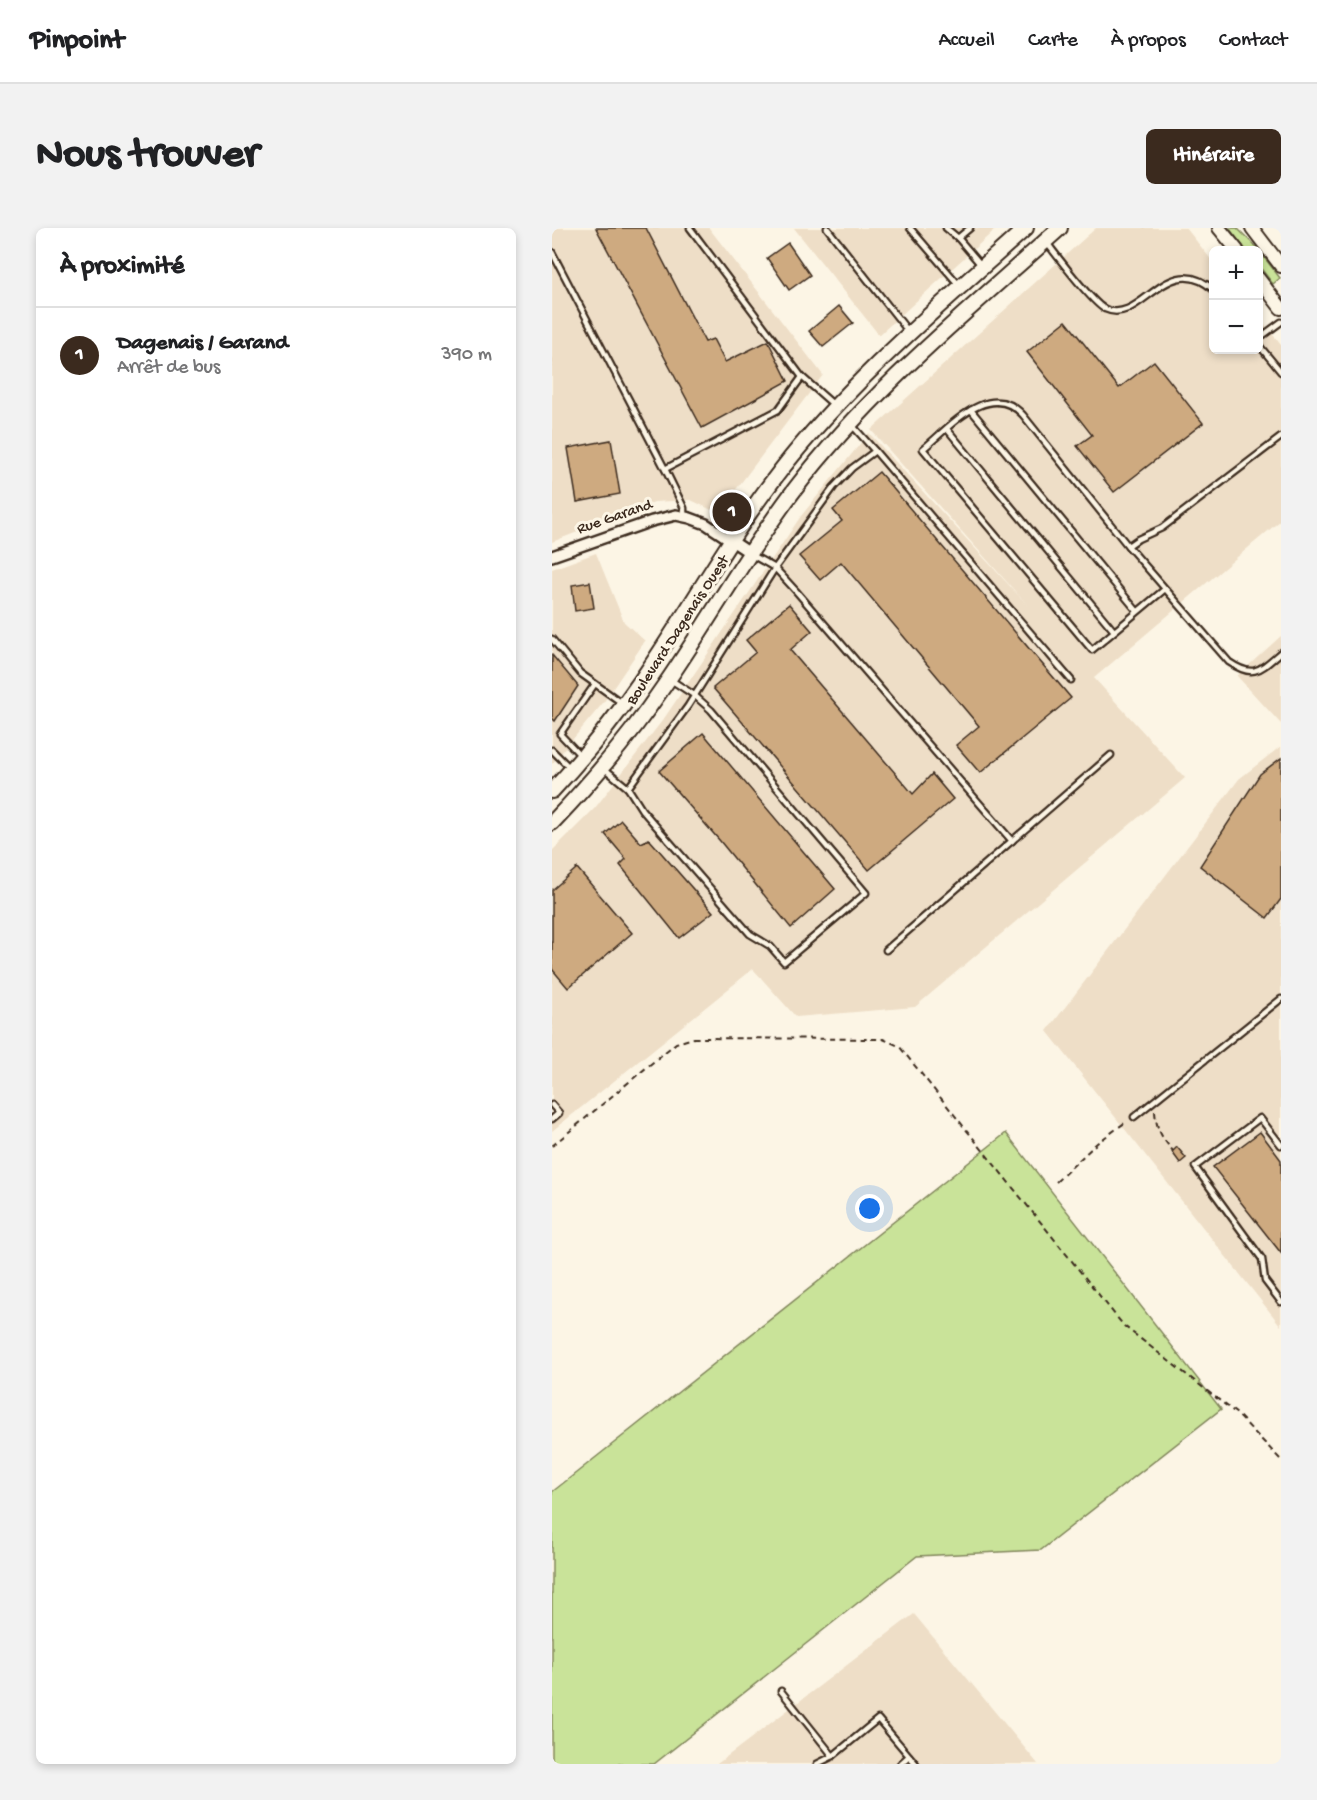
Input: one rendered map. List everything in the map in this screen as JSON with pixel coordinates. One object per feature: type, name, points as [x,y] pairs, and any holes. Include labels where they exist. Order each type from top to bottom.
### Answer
[{"type":"main road","name":"Boulevard Dagenais Ouest","points":[[552,791],[572,770],[624,704],[731,540],[781,470],[835,406],[909,333],[1026,228]]},
{"type":"main road","name":"Boulevard Dagenais Ouest","points":[[552,823],[603,768],[637,724],[795,488],[850,423],[891,380],[1060,228]]},
{"type":"street","points":[[1219,228],[1234,246]]},
{"type":"street","points":[[1254,229],[1281,266]]},
{"type":"street","points":[[1263,282],[1276,292],[1281,308]]},
{"type":"street","name":"Rue Garand","points":[[552,555],[666,516],[684,516]]},
{"type":"street","points":[[684,516],[706,524],[750,553]]},
{"type":"lane","points":[[690,228],[802,377],[835,406]]},
{"type":"lane","points":[[827,228],[909,333]]},
{"type":"lane","points":[[910,228],[960,287]]},
{"type":"lane","points":[[946,228],[958,238],[983,267]]},
{"type":"lane","points":[[958,238],[970,228]]},
{"type":"lane","points":[[1045,241],[1097,303],[1107,310],[1115,312],[1128,309],[1164,283],[1174,279],[1195,279],[1209,287]]},
{"type":"lane","points":[[552,252],[665,469],[684,508],[684,516]]},
{"type":"lane","points":[[1263,335],[1281,322]]},
{"type":"lane","points":[[1263,350],[1281,372]]},
{"type":"lane","points":[[665,469],[778,410],[802,377]]},
{"type":"lane","points":[[1165,589],[1092,650],[922,450],[980,404],[994,401],[1008,404],[1020,411],[1128,546],[1165,589],[1222,656],[1241,669],[1250,672],[1259,670],[1281,652]]},
{"type":"lane","points":[[971,410],[1137,612]]},
{"type":"lane","points":[[850,423],[1071,680]]},
{"type":"lane","points":[[947,429],[1114,631]]},
{"type":"lane","points":[[1128,546],[1162,528],[1281,436]]},
{"type":"lane","points":[[628,788],[694,695],[775,568],[834,487],[844,475],[874,451]]},
{"type":"lane","points":[[750,553],[775,568],[796,591],[1012,841]]},
{"type":"lane","points":[[552,639],[580,673],[624,704]]},
{"type":"lane","points":[[603,768],[628,788],[642,810],[750,934],[770,946],[784,962],[866,893],[711,710],[694,695],[669,679]]},
{"type":"lane","points":[[582,757],[560,734],[595,684]]},
{"type":"lane","points":[[552,750],[572,770]]},
{"type":"lane","points":[[885,950],[1111,755]]},
{"type":"lane","points":[[1134,1117],[1281,999]]},
{"type":"lane","points":[[552,1105],[559,1113],[552,1119]]},
{"type":"lane","points":[[1281,1145],[1260,1118],[1195,1167],[1262,1259],[1265,1281],[1281,1302]]},
{"type":"lane","points":[[781,1691],[832,1756]]},
{"type":"lane","points":[[817,1764],[832,1756],[878,1719],[916,1764]]},
{"type":"lane","points":[[900,1764],[909,1756]]},
{"type":"path","points":[[552,1146],[676,1043],[685,1040],[694,1038],[883,1040],[899,1046],[1124,1326],[1237,1414],[1281,1460]]},
{"type":"path","points":[[1154,1100],[1156,1126],[1161,1137],[1173,1151]]},
{"type":"path","points":[[1056,1182],[1097,1143],[1134,1117]]},
{"type":"shaded area","points":[[552,228],[709,228],[823,375],[718,513],[691,500],[654,502],[552,542]]},
{"type":"shaded area","points":[[794,228],[997,228],[879,335]]},
{"type":"shaded area","points":[[1096,228],[1186,228],[1209,257],[1209,354],[1263,354],[1263,322],[1281,345],[1281,520],[1094,678],[1185,778],[915,1007],[796,1017],[753,969],[552,1131],[552,851],[595,808],[665,717],[801,516],[869,433],[1031,609],[871,430]]},
{"type":"shaded area","points":[[596,553],[624,622],[645,641],[603,703],[552,764],[552,569]]},
{"type":"shaded area","points":[[1281,636],[1281,724],[1237,676]]},
{"type":"shaded area","points":[[1281,746],[1281,1326],[1047,1031],[1239,779]]},
{"type":"shaded area","points":[[914,1614],[1038,1764],[717,1764]]},
{"type":"green space","points":[[1229,228],[1237,228],[1255,246],[1243,246]]},
{"type":"green space","points":[[1263,256],[1280,278],[1273,284],[1263,271]]},
{"type":"green space","points":[[1006,1133],[1221,1409],[1041,1550],[917,1556],[654,1764],[552,1764],[552,1492]]},
{"type":"building","points":[[596,228],[646,228],[705,342],[713,339],[725,362],[768,341],[788,381],[702,428]]},
{"type":"building","points":[[788,243],[810,275],[789,290],[767,258]]},
{"type":"building","points":[[839,306],[853,323],[823,347],[809,331]]},
{"type":"building","points":[[1066,321],[1119,388],[1154,361],[1203,423],[1114,492],[1077,446],[1092,435],[1027,352]]},
{"type":"building","points":[[611,440],[620,494],[577,502],[568,448]]},
{"type":"building","points":[[879,472],[1071,698],[980,773],[956,745],[979,726],[841,562],[820,580],[799,556],[842,521],[833,510]]},
{"type":"building","points":[[590,582],[594,608],[575,611],[572,585]]},
{"type":"building","points":[[789,604],[812,631],[790,650],[913,794],[932,774],[953,799],[869,870],[713,688],[756,652],[746,640]]},
{"type":"building","points":[[552,655],[578,686],[555,721],[552,718]]},
{"type":"building","points":[[703,733],[835,889],[791,928],[659,771]]},
{"type":"building","points":[[1281,758],[1281,899],[1267,918],[1200,866],[1260,774]]},
{"type":"building","points":[[621,820],[641,843],[649,839],[713,912],[679,938],[620,865],[626,859],[605,834]]},
{"type":"building","points":[[577,868],[632,933],[568,988],[552,969],[552,890]]},
{"type":"building","points":[[1260,1132],[1281,1160],[1281,1253],[1213,1167]]},
{"type":"building","points":[[1177,1147],[1186,1158],[1180,1163],[1172,1152]]},
{"type":"place","name":"Dagenais / Garand","points":[[732,512]]}]
